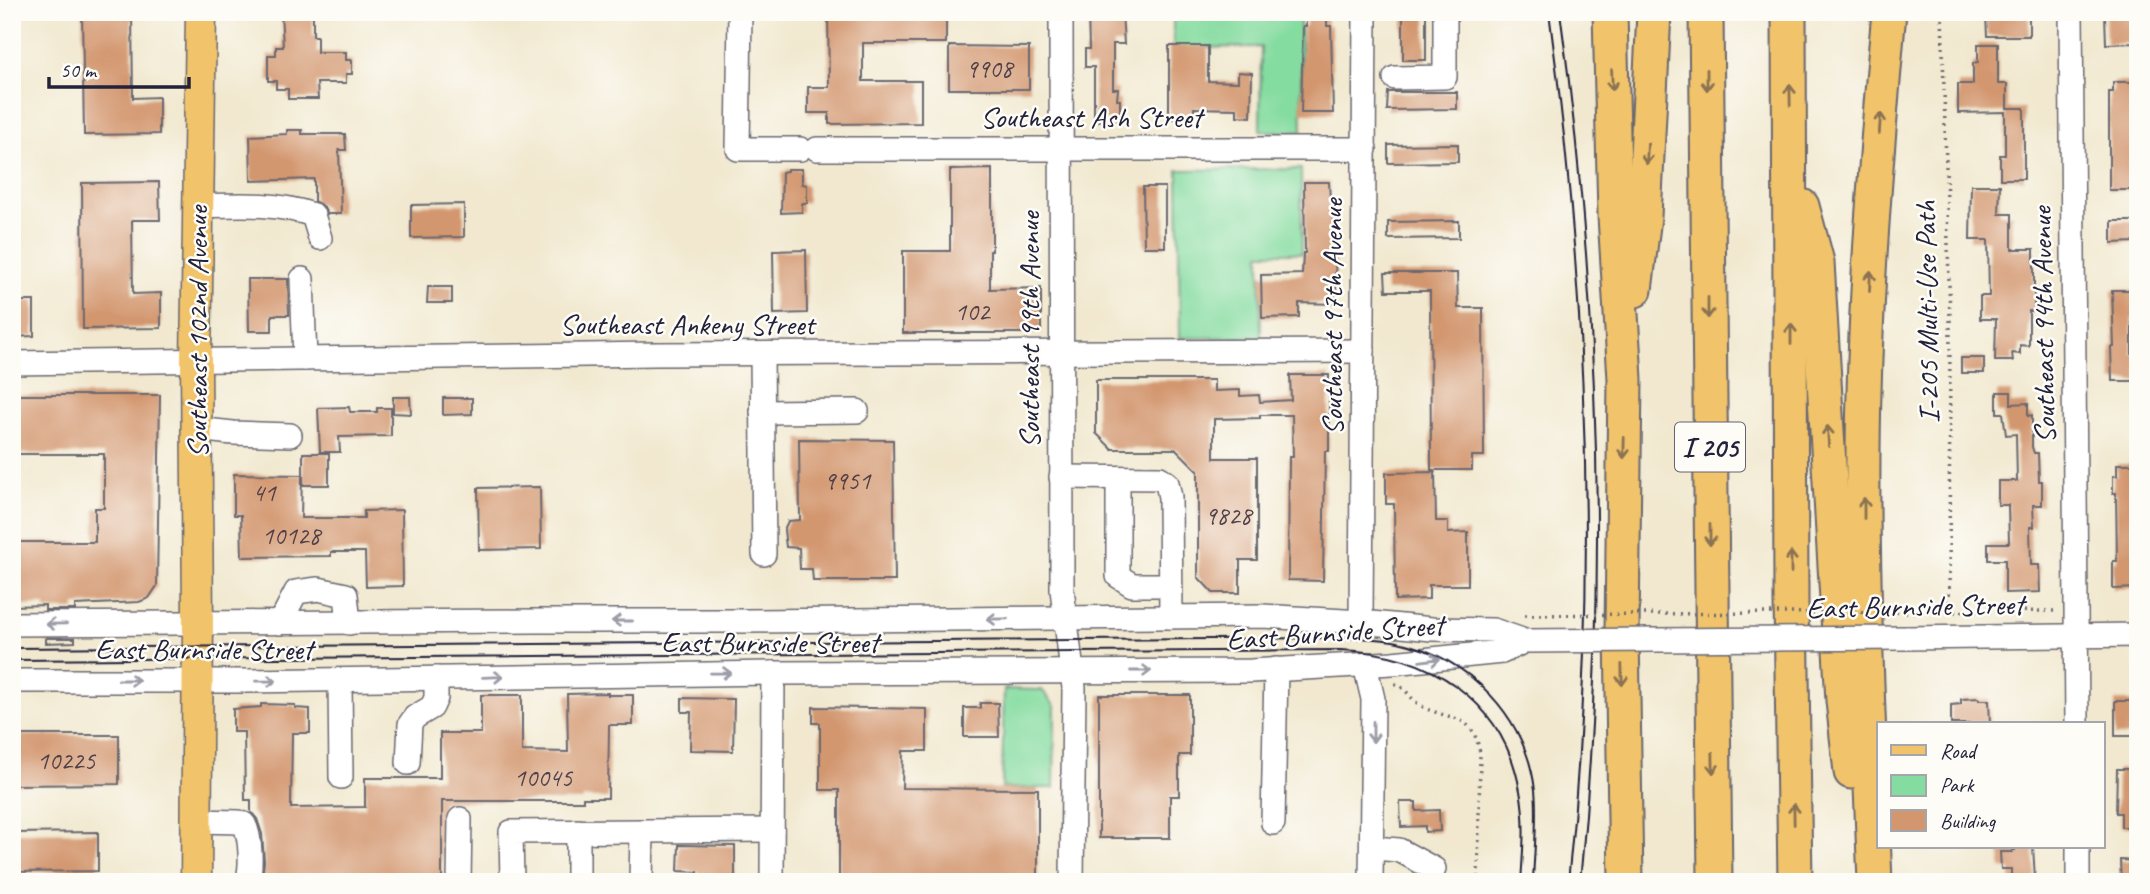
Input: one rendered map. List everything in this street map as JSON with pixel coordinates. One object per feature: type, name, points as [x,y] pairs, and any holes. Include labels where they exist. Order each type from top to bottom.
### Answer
[{"type":"highway","points":[[1610,12],[1615,216],[1625,380],[1622,631],[1626,882]]},
{"type":"highway","points":[[1625,380],[1644,218],[1654,12]]},
{"type":"highway","name":"I 205","points":[[1706,12],[1715,882]]},
{"type":"highway","points":[[1789,12],[1795,882]]},
{"type":"highway","points":[[1875,882],[1865,666],[1863,451],[1875,191],[1889,12]]},
{"type":"highway","points":[[1791,163],[1817,262],[1843,701],[1866,882]]},
{"type":"main road","name":"Southeast 102nd Avenue","points":[[196,882],[196,361],[201,12]]},
{"type":"street","name":"Southeast Ash Street","points":[[740,12],[738,149],[1364,149]]},
{"type":"street","name":"Southeast 99th Avenue","points":[[1061,12],[1062,589],[1074,688],[1072,882]]},
{"type":"street","name":"Southeast 97th Avenue","points":[[1361,622],[1365,12]]},
{"type":"street","points":[[1395,78],[1445,77],[1445,12]]},
{"type":"street","name":"Southeast 94th Avenue","points":[[2071,12],[2077,722]]},
{"type":"street","points":[[198,206],[291,208],[313,215],[320,238]]},
{"type":"street","points":[[302,279],[305,359]]},
{"type":"street","name":"Southeast Ankeny Street","points":[[12,363],[762,354],[1363,351]]},
{"type":"street","points":[[762,354],[764,554]]},
{"type":"street","points":[[762,412],[857,411]]},
{"type":"street","points":[[197,429],[290,435]]},
{"type":"street","points":[[1061,477],[1160,478],[1167,483],[1170,497],[1171,617]]},
{"type":"street","points":[[1118,478],[1118,576],[1132,585],[1170,585]]},
{"type":"street","points":[[280,623],[296,592],[318,589],[345,595],[349,622]]},
{"type":"street","name":"East Burnside Street","points":[[12,681],[198,652],[280,623],[1262,616],[1433,629],[1493,630],[1525,641],[2138,635]]},
{"type":"street","name":"East Burnside Street","points":[[12,624],[198,652],[340,680],[1276,669],[1502,652],[1525,641]]},
{"type":"street","points":[[1365,664],[1373,699],[1371,882]]},
{"type":"street","points":[[1273,823],[1276,669]]},
{"type":"street","points":[[772,882],[773,673]]},
{"type":"street","points":[[408,764],[410,724],[415,717],[432,707],[436,698],[436,678]]},
{"type":"street","points":[[340,680],[341,777]]},
{"type":"street","points":[[458,882],[460,820]]},
{"type":"street","points":[[197,821],[244,824],[249,839],[247,882]]},
{"type":"street","points":[[512,882],[512,832],[772,830]]},
{"type":"street","points":[[578,831],[578,882]]},
{"type":"street","points":[[641,882],[642,831]]},
{"type":"street","points":[[1372,848],[1399,850],[1434,869]]},
{"type":"street","points":[[2078,848],[2078,882]]},
{"type":"path","name":"I-205 Multi-Use Path","points":[[1942,12],[1950,321],[1949,612]]},
{"type":"path","name":"East Burnside Street","points":[[1525,615],[2059,611]]},
{"type":"path","points":[[1390,683],[1400,685],[1410,697],[1433,712],[1462,720],[1475,733],[1480,753],[1478,882]]},
{"type":"green space","points":[[1173,12],[1300,12],[1302,132],[1260,131],[1261,47],[1173,48]]},
{"type":"green space","points":[[1301,169],[1302,253],[1260,253],[1261,337],[1180,338],[1178,170]]},
{"type":"green space","points":[[1004,689],[1042,690],[1055,706],[1054,788],[1002,788]]},
{"type":"building","points":[[82,12],[132,12],[133,98],[159,97],[159,134],[84,135]]},
{"type":"building","points":[[281,12],[313,12],[313,36],[317,36],[317,52],[346,52],[346,60],[352,60],[352,74],[346,74],[346,83],[317,83],[318,99],[288,99],[288,89],[276,89],[276,81],[268,81],[268,55],[276,55],[276,47],[283,47]]},
{"type":"building","points":[[828,12],[946,12],[946,43],[863,43],[863,81],[921,81],[921,123],[829,124],[829,113],[808,113],[808,87],[829,87]]},
{"type":"building","points":[[1088,12],[1122,12],[1124,44],[1113,44],[1113,89],[1118,89],[1120,120],[1094,121],[1094,67],[1085,67],[1085,49],[1089,49]]},
{"type":"building","points":[[1403,12],[1426,12],[1426,60],[1403,60]]},
{"type":"building","points":[[2138,14],[2138,43],[2106,44],[2105,15]]},
{"type":"building","points":[[1306,16],[1327,16],[1327,26],[1331,26],[1333,113],[1301,113],[1303,26],[1306,26]]},
{"type":"building","points":[[1986,16],[2029,16],[2029,36],[1987,36]]},
{"type":"building","points":[[1978,44],[1998,44],[1998,84],[2007,84],[2007,108],[2024,108],[2024,179],[2000,179],[2000,155],[2005,155],[2005,112],[1958,113],[1958,84],[1973,84],[1973,63],[1978,62]]},
{"type":"building","points":[[949,46],[1029,47],[1029,89],[949,89]]},
{"type":"building","points":[[1169,46],[1208,46],[1208,81],[1238,82],[1238,72],[1252,73],[1251,117],[1237,116],[1237,109],[1194,108],[1194,119],[1169,119]]},
{"type":"building","points":[[2113,82],[2133,82],[2133,122],[2138,122],[2138,190],[2109,190],[2109,92],[2113,92]]},
{"type":"building","points":[[1388,92],[1457,92],[1457,109],[1387,110]]},
{"type":"building","points":[[287,130],[302,130],[302,134],[345,134],[346,150],[339,150],[341,214],[327,214],[323,206],[314,201],[314,179],[251,181],[250,136],[287,134]]},
{"type":"building","points":[[1458,144],[1458,162],[1388,163],[1388,145]]},
{"type":"building","points":[[787,169],[802,169],[802,184],[807,185],[807,203],[802,203],[802,212],[781,213],[782,172]]},
{"type":"building","points":[[992,169],[990,289],[1041,288],[1041,333],[903,333],[903,251],[950,251],[950,170]]},
{"type":"building","points":[[159,182],[160,220],[132,220],[133,294],[161,293],[161,328],[83,329],[82,183]]},
{"type":"building","points":[[1304,182],[1329,182],[1330,200],[1334,200],[1336,304],[1299,303],[1299,317],[1262,318],[1261,275],[1302,274],[1305,253]]},
{"type":"building","points":[[1971,185],[2000,185],[1999,214],[2012,214],[2012,249],[2034,249],[2034,311],[2029,311],[2029,346],[2020,345],[2020,354],[2012,353],[2013,361],[1995,361],[1996,319],[1980,319],[1980,296],[1989,296],[1988,240],[1970,240]]},
{"type":"building","points":[[1143,187],[1165,187],[1165,247],[1144,247]]},
{"type":"building","points":[[464,204],[464,237],[411,238],[411,205]]},
{"type":"building","points":[[1459,221],[1459,238],[1388,239],[1388,222]]},
{"type":"building","points":[[2112,221],[2135,221],[2135,242],[2112,243]]},
{"type":"building","points":[[806,250],[807,313],[774,314],[773,251]]},
{"type":"building","points":[[1385,273],[1457,273],[1458,308],[1483,308],[1484,456],[1472,456],[1472,470],[1431,470],[1430,291],[1386,291]]},
{"type":"building","points":[[248,279],[288,279],[289,315],[272,315],[272,331],[249,331]]},
{"type":"building","points":[[428,287],[452,287],[452,303],[427,303]]},
{"type":"building","points":[[2112,290],[2138,290],[2138,319],[2132,319],[2132,354],[2137,354],[2138,381],[2112,381]]},
{"type":"building","points":[[12,301],[34,301],[34,336],[12,337]]},
{"type":"building","points":[[1961,358],[1984,358],[1984,373],[1961,373]]},
{"type":"building","points":[[1290,375],[1329,375],[1329,451],[1325,451],[1323,581],[1288,580],[1292,415],[1214,419],[1214,458],[1257,458],[1257,560],[1240,560],[1240,593],[1213,593],[1198,577],[1198,471],[1176,449],[1112,449],[1096,433],[1096,380],[1214,380],[1214,391],[1240,390],[1240,396],[1259,395],[1260,402],[1291,400]]},
{"type":"building","points":[[1997,392],[2011,392],[2011,404],[2028,403],[2028,416],[2032,415],[2032,447],[2034,453],[2038,453],[2042,505],[2033,505],[2034,527],[2030,527],[2031,565],[2039,565],[2040,592],[2005,593],[2005,560],[1988,560],[1988,543],[2009,543],[2008,505],[1998,505],[1998,481],[2017,481],[2016,434],[2006,435],[2003,413],[1997,413]]},
{"type":"building","points":[[12,395],[160,395],[157,586],[149,598],[139,602],[75,605],[75,610],[45,610],[45,605],[12,606],[12,542],[95,542],[95,508],[104,508],[104,454],[12,454]]},
{"type":"building","points":[[393,397],[410,397],[411,414],[393,413]]},
{"type":"building","points":[[443,398],[472,398],[472,414],[443,415]]},
{"type":"building","points":[[349,407],[350,412],[377,412],[377,408],[391,408],[391,436],[339,437],[340,452],[320,452],[318,408]]},
{"type":"building","points":[[799,439],[893,440],[895,581],[813,581],[812,569],[800,569],[799,548],[786,547],[784,530],[788,521],[800,520]]},
{"type":"building","points":[[303,453],[329,453],[329,485],[303,485]]},
{"type":"building","points":[[2117,464],[2138,464],[2138,588],[2113,589],[2113,561],[2117,561],[2116,493],[2113,493],[2113,476],[2117,476]]},
{"type":"building","points":[[1435,472],[1436,521],[1448,521],[1448,533],[1468,532],[1468,585],[1429,585],[1429,599],[1395,600],[1394,504],[1386,504],[1386,473]]},
{"type":"building","points":[[234,474],[302,475],[301,518],[364,518],[364,511],[402,510],[403,586],[366,587],[365,552],[331,552],[331,556],[242,557],[241,515],[234,515]]},
{"type":"building","points":[[540,487],[541,549],[479,550],[478,488]]},
{"type":"building","points":[[46,638],[75,638],[75,642],[46,643]]},
{"type":"building","points":[[567,694],[633,695],[633,725],[609,725],[608,798],[583,798],[583,801],[442,801],[442,882],[262,882],[262,834],[257,819],[251,812],[251,800],[245,800],[244,732],[233,732],[233,709],[261,707],[261,704],[295,705],[295,708],[310,709],[310,733],[292,733],[291,808],[365,807],[365,778],[440,778],[440,733],[481,733],[481,695],[522,695],[522,751],[568,752]]},
{"type":"building","points":[[1099,695],[1190,695],[1190,755],[1179,755],[1179,796],[1170,796],[1170,838],[1099,838]]},
{"type":"building","points":[[682,698],[734,699],[733,751],[690,750],[691,712],[682,712]]},
{"type":"building","points":[[1961,699],[1989,700],[1990,722],[1951,722],[1951,705],[1961,704]]},
{"type":"building","points":[[2115,701],[2138,701],[2138,736],[2115,736]]},
{"type":"building","points":[[980,703],[998,703],[999,737],[964,737],[964,708],[980,708]]},
{"type":"building","points":[[813,707],[927,709],[927,751],[903,751],[902,788],[1038,789],[1038,882],[839,882],[839,790],[820,790],[820,723],[813,723]]},
{"type":"building","points":[[12,735],[119,735],[119,784],[12,785]]},
{"type":"building","points":[[2117,769],[2135,769],[2138,782],[2138,827],[2121,827],[2121,813],[2116,813]]},
{"type":"building","points":[[1400,802],[1416,802],[1416,811],[1439,810],[1440,831],[1425,832],[1425,826],[1401,827]]},
{"type":"building","points":[[98,832],[98,871],[12,872],[12,833]]},
{"type":"building","points":[[679,845],[735,846],[735,882],[698,882],[698,872],[678,871]]},
{"type":"building","points":[[2033,848],[2035,878],[2032,878],[2032,882],[2011,882],[2011,869],[2001,869],[2000,852]]},
{"type":"building","points":[[2120,860],[2138,861],[2138,882],[2121,882]]},
{"type":"tram line","points":[[1549,12],[1573,229],[1585,446],[1584,664],[1568,882]]},
{"type":"tram line","points":[[1560,12],[1584,229],[1596,447],[1595,664],[1580,882]]},
{"type":"tram line","points":[[12,648],[1339,638],[1398,642],[1424,650],[1471,677],[1507,715],[1520,738],[1535,790],[1533,882]]},
{"type":"tram line","points":[[12,660],[1340,650],[1372,653],[1403,660],[1431,671],[1457,687],[1479,706],[1498,730],[1511,759],[1522,802],[1524,836],[1521,882]]}]
